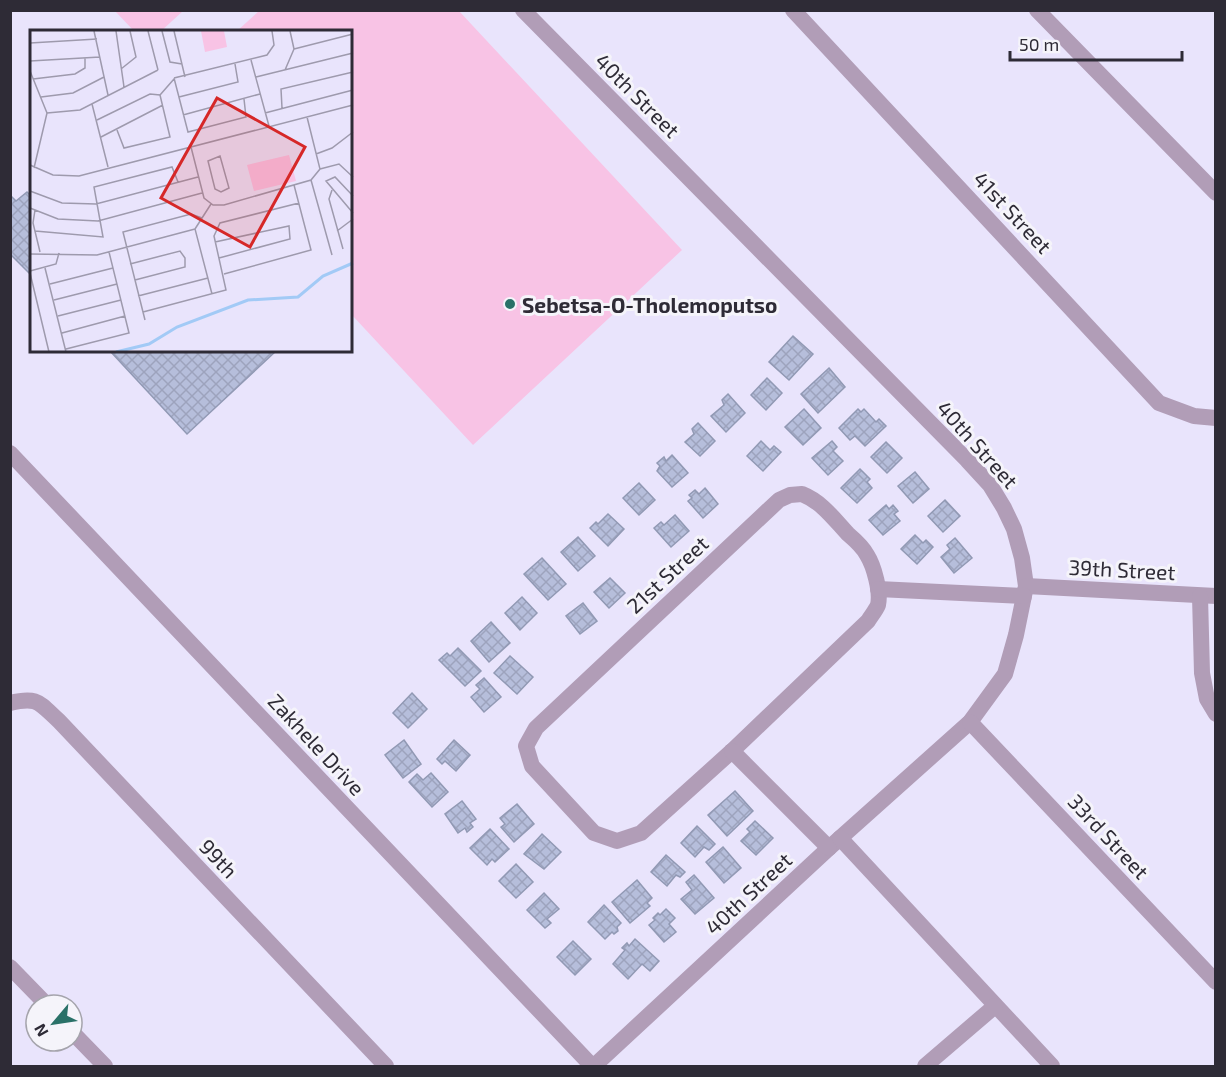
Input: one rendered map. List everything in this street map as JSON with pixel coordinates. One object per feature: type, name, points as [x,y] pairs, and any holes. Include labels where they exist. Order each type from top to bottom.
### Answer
[{"type":"street","name":"40th Street","points":[[523,10],[990,485],[1014,529],[1022,558],[1025,591],[1005,674],[970,722],[834,843],[593,1066]]},
{"type":"street","name":"41st Street","points":[[793,10],[1159,403],[1194,416],[1215,418]]},
{"type":"street","points":[[1037,10],[1215,193]]},
{"type":"street","name":"Zakhele Drive","points":[[10,453],[593,1066]]},
{"type":"street","name":"21st Street","points":[[802,494],[822,506],[866,552],[872,563],[878,589],[878,605],[868,621],[732,751],[641,833],[617,841],[594,833],[577,816],[532,766],[526,746],[536,728],[547,716],[779,500],[790,495],[802,494]]},
{"type":"street","name":"39th Street","points":[[878,589],[1208,596]]},
{"type":"street","points":[[1208,596],[1202,673],[1207,699],[1215,714]]},
{"type":"street","name":"99th","points":[[10,703],[33,700],[43,706],[386,1066]]},
{"type":"street","name":"33rd Street","points":[[970,722],[1215,982]]},
{"type":"street","points":[[732,751],[834,843],[1052,1066]]},
{"type":"street","points":[[10,967],[35,993]]},
{"type":"street","points":[[924,1066],[995,1006]]},
{"type":"street","points":[[84,1044],[105,1066]]},
{"type":"shaded area","points":[[115,11],[183,11],[162,30],[133,30]]},
{"type":"shaded area","points":[[259,11],[459,11],[682,250],[473,445],[352,315],[352,30],[238,30]]},
{"type":"building","points":[[27,192],[30,195],[30,274],[10,254],[10,195],[16,201]]},
{"type":"building","points":[[793,336],[813,354],[789,380],[769,362]]},
{"type":"building","points":[[111,352],[275,352],[187,434]]},
{"type":"building","points":[[829,368],[845,387],[818,413],[801,394]]},
{"type":"building","points":[[767,378],[782,393],[766,410],[751,395]]},
{"type":"building","points":[[728,394],[745,413],[726,432],[711,416],[724,405],[722,400]]},
{"type":"building","points":[[804,409],[821,428],[803,445],[785,427]]},
{"type":"building","points":[[858,409],[861,412],[864,409],[876,422],[879,419],[886,426],[865,446],[855,436],[850,440],[839,428]]},
{"type":"building","points":[[698,423],[715,441],[700,456],[685,442],[694,434],[692,429]]},
{"type":"building","points":[[761,441],[770,450],[774,446],[781,452],[763,471],[747,456]]},
{"type":"building","points":[[832,441],[837,447],[833,451],[843,461],[828,475],[812,458]]},
{"type":"building","points":[[886,442],[902,458],[887,473],[871,457]]},
{"type":"building","points":[[672,455],[688,473],[672,487],[657,471],[660,466],[657,463],[664,457],[666,461]]},
{"type":"building","points":[[860,469],[870,479],[867,482],[872,488],[857,503],[841,488]]},
{"type":"building","points":[[915,472],[929,489],[913,503],[898,486]]},
{"type":"building","points":[[639,483],[655,500],[639,515],[623,498]]},
{"type":"building","points":[[705,488],[718,504],[703,518],[688,501],[692,498],[689,495],[695,490],[699,494]]},
{"type":"building","points":[[945,500],[960,516],[943,532],[928,516]]},
{"type":"building","points":[[886,505],[889,509],[893,505],[898,511],[894,514],[900,521],[883,535],[869,520]]},
{"type":"building","points":[[608,514],[624,529],[608,546],[590,528]]},
{"type":"building","points":[[675,515],[689,531],[671,547],[654,528],[661,522],[664,525]]},
{"type":"building","points":[[915,535],[923,543],[926,540],[933,547],[917,564],[901,549]]},
{"type":"building","points":[[578,537],[595,556],[578,571],[561,552]]},
{"type":"building","points":[[955,538],[972,558],[954,573],[941,557],[950,549],[947,545]]},
{"type":"building","points":[[542,558],[566,584],[548,600],[524,574]]},
{"type":"building","points":[[610,578],[625,593],[609,608],[594,592]]},
{"type":"building","points":[[522,597],[537,613],[520,630],[505,613]]},
{"type":"building","points":[[583,603],[597,621],[580,634],[566,616]]},
{"type":"building","points":[[491,622],[510,643],[489,662],[471,641]]},
{"type":"building","points":[[458,648],[481,671],[465,686],[439,660],[447,653],[450,656]]},
{"type":"building","points":[[510,656],[533,677],[517,694],[494,673]]},
{"type":"building","points":[[484,678],[501,697],[484,712],[471,697],[480,689],[476,685]]},
{"type":"building","points":[[412,693],[427,709],[408,728],[393,713]]},
{"type":"building","points":[[404,740],[421,764],[403,778],[385,755]]},
{"type":"building","points":[[454,740],[470,755],[456,771],[445,761],[442,764],[437,759]]},
{"type":"building","points":[[431,773],[448,792],[432,807],[409,782],[417,774],[423,780]]},
{"type":"building","points":[[735,791],[753,811],[727,836],[708,815]]},
{"type":"building","points":[[462,801],[476,819],[470,823],[473,827],[467,832],[465,828],[458,833],[445,814]]},
{"type":"building","points":[[517,804],[534,824],[514,842],[501,827],[505,824],[500,818]]},
{"type":"building","points":[[755,821],[773,838],[756,855],[741,841],[750,832],[747,829]]},
{"type":"building","points":[[697,826],[715,844],[709,850],[704,847],[695,857],[681,843]]},
{"type":"building","points":[[490,829],[509,849],[495,862],[492,859],[487,865],[470,848]]},
{"type":"building","points":[[542,834],[561,852],[544,869],[524,854]]},
{"type":"building","points":[[723,847],[741,868],[724,883],[706,862]]},
{"type":"building","points":[[666,855],[685,872],[680,877],[676,875],[667,886],[651,872]]},
{"type":"building","points":[[516,864],[533,882],[516,898],[499,881]]},
{"type":"building","points":[[694,875],[714,898],[695,914],[681,899],[692,890],[686,882]]},
{"type":"building","points":[[637,880],[652,898],[647,903],[650,906],[630,923],[612,902]]},
{"type":"building","points":[[544,893],[559,909],[547,919],[551,923],[545,928],[527,910]]},
{"type":"building","points":[[604,905],[621,923],[617,927],[618,931],[614,934],[612,932],[605,939],[588,922]]},
{"type":"building","points":[[666,909],[675,918],[669,924],[676,932],[664,942],[649,925],[658,913],[660,915]]},
{"type":"building","points":[[635,939],[659,961],[650,971],[642,964],[628,979],[613,964],[625,950],[622,948],[627,943],[629,946]]},
{"type":"building","points":[[573,941],[591,959],[575,975],[557,957]]},
{"type":"place","name":"Sebetsa-O-Tholemoputso","points":[[510,304]]}]
